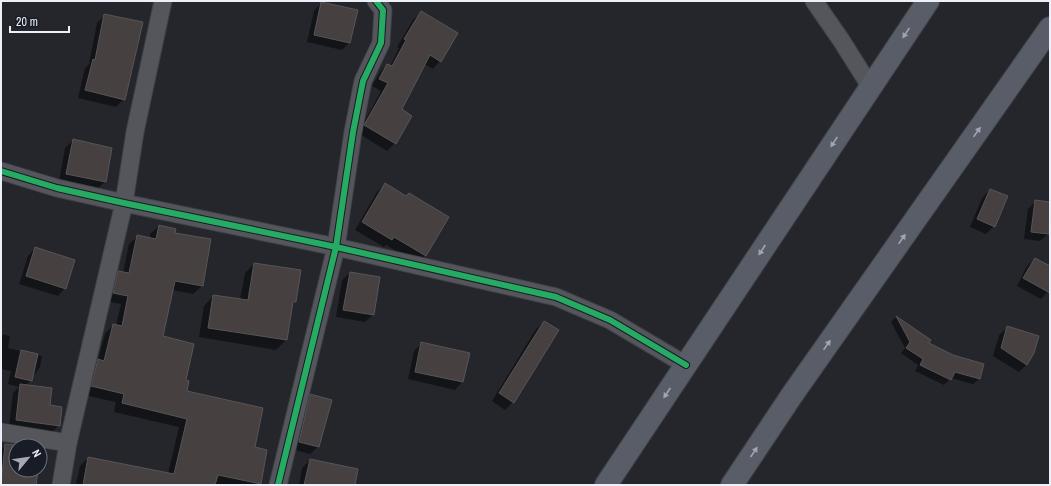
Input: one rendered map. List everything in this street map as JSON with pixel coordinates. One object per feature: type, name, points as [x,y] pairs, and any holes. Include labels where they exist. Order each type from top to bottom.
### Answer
[{"type":"highway","points":[[606,485],[870,86],[928,1]]},
{"type":"highway","points":[[732,485],[797,388],[1050,28]]},
{"type":"street","points":[[61,485],[68,443],[124,203],[134,132],[163,1]]},
{"type":"street","points":[[278,485],[336,247],[353,132],[363,81],[381,43],[383,10],[376,1]]},
{"type":"street","points":[[814,1],[842,40],[870,86]]},
{"type":"street","points":[[1,171],[57,188],[336,247],[556,297],[610,320],[686,365]]},
{"type":"street","points":[[1,432],[68,443]]},
{"type":"building","points":[[321,2],[358,10],[350,43],[314,35]]},
{"type":"building","points":[[421,11],[458,33],[441,62],[430,55],[402,109],[412,116],[396,144],[364,125],[388,83],[379,79],[387,64],[392,66],[406,40],[404,39]]},
{"type":"building","points":[[104,14],[143,22],[125,100],[85,90],[93,59],[95,60]]},
{"type":"building","points":[[73,139],[112,148],[106,182],[66,174]]},
{"type":"building","points":[[385,183],[406,196],[409,193],[449,217],[426,256],[394,237],[392,240],[362,222]]},
{"type":"building","points":[[990,189],[1008,196],[995,227],[977,219]]},
{"type":"building","points":[[1035,200],[1050,202],[1049,234],[1031,232]]},
{"type":"building","points":[[159,225],[176,229],[175,233],[211,239],[203,286],[175,281],[163,336],[194,344],[186,380],[189,381],[187,391],[263,408],[255,447],[267,450],[261,484],[218,475],[215,485],[83,485],[88,457],[174,474],[187,419],[122,403],[124,394],[91,386],[98,359],[104,361],[113,324],[122,326],[128,296],[113,293],[118,271],[129,273],[137,235],[156,239]]},
{"type":"building","points":[[35,247],[75,260],[66,289],[26,276]]},
{"type":"building","points":[[1035,258],[1050,266],[1050,293],[1023,278]]},
{"type":"building","points":[[254,263],[301,270],[296,302],[293,302],[287,340],[208,328],[213,295],[248,300]]},
{"type":"building","points":[[350,272],[380,277],[374,315],[343,310]]},
{"type":"building","points":[[896,316],[931,340],[929,343],[953,355],[984,364],[980,379],[955,372],[951,380],[920,365],[923,359],[906,348],[910,342]]},
{"type":"building","points":[[544,321],[559,330],[514,403],[499,393]]},
{"type":"building","points":[[1007,326],[1039,336],[1034,353],[1027,365],[1001,348]]},
{"type":"building","points":[[421,342],[470,353],[463,382],[415,372]]},
{"type":"building","points":[[21,350],[38,354],[32,381],[15,377]]},
{"type":"building","points":[[20,384],[52,388],[50,405],[62,407],[60,426],[16,420]]},
{"type":"building","points":[[310,394],[332,400],[319,447],[299,442]]},
{"type":"building","points":[[5,444],[8,444],[8,478],[37,478],[36,485],[1,485]]},
{"type":"building","points":[[310,459],[358,469],[355,485],[304,485]]},
{"type":"cycle path","points":[[278,485],[336,247],[353,132],[363,81],[381,43],[383,10],[376,1]]},
{"type":"cycle path","points":[[1,171],[57,188],[336,247],[556,297],[610,320],[686,365]]}]
